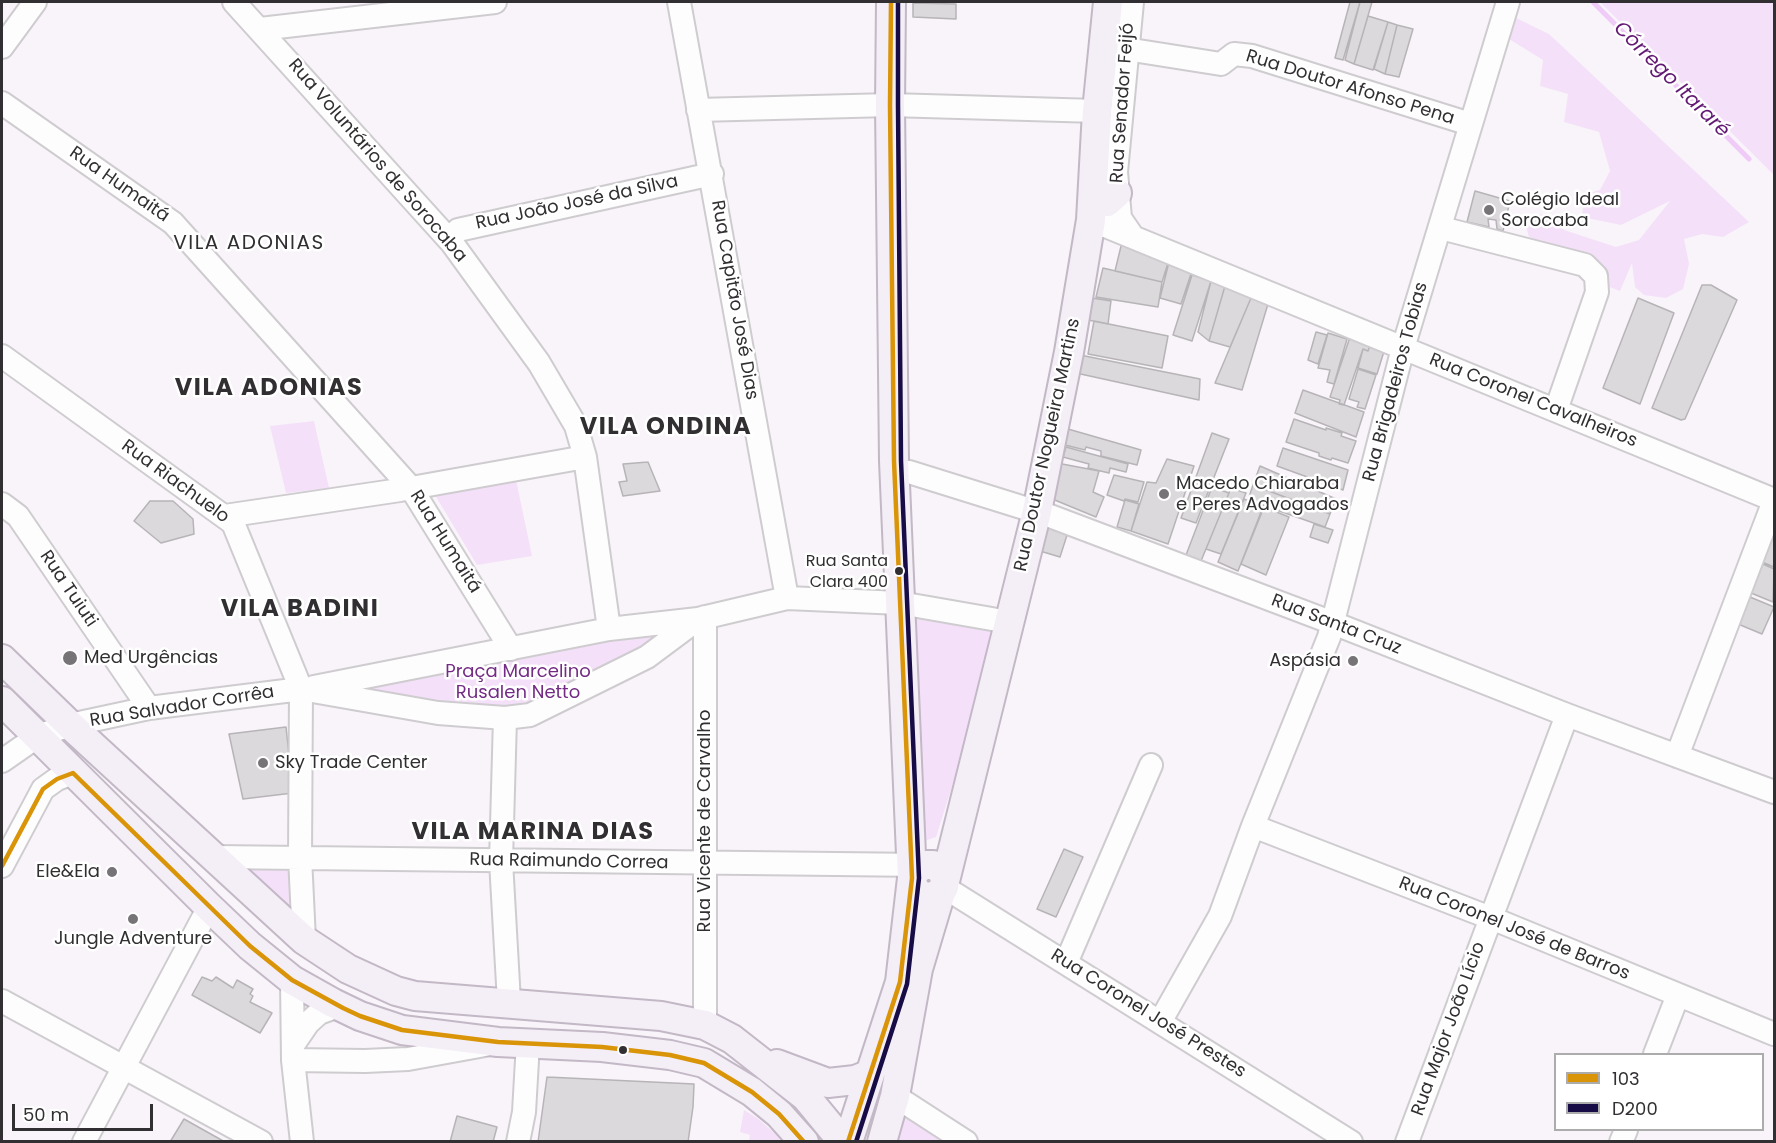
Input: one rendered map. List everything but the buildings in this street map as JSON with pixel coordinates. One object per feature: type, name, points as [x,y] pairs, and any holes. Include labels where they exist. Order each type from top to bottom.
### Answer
[{"type":"main road","points":[[848,1142],[900,982],[927,879],[900,607],[895,474],[890,105],[891,2]]},
{"type":"main road","name":"Rua Doutor Nogueira Martins","points":[[882,1142],[895,1096],[918,969],[927,879],[1008,626],[1037,512],[1100,204],[1097,111],[1108,2]]},
{"type":"main road","points":[[2,659],[70,725],[304,940],[348,969],[396,991],[415,996],[661,1016],[705,1025],[732,1039],[758,1057],[806,1097],[843,1142]]},
{"type":"main road","points":[[2,701],[209,907],[250,946],[292,980],[360,1017],[402,1030],[498,1042],[602,1047],[670,1055],[704,1063],[752,1092],[779,1114],[804,1142]]},
{"type":"main road","points":[[758,1057],[828,1083],[855,1080],[870,1074]]},
{"type":"street","points":[[2,47],[34,2]]},
{"type":"street","name":"Rua Voluntários de Sorocaba","points":[[234,2],[452,243],[539,363],[576,426],[585,458],[609,629]]},
{"type":"street","points":[[260,29],[495,2]]},
{"type":"street","name":"Rua Capitão José Dias","points":[[679,2],[689,46],[698,110],[712,174],[787,598]]},
{"type":"street","name":"Rua Senador Feijó","points":[[1132,2],[1116,172],[1100,204],[1120,218],[1132,237]]},
{"type":"street","name":"Rua Brigadeiros Tobias","points":[[1160,1022],[1220,916],[1253,826],[1329,637],[1403,348],[1508,2]]},
{"type":"street","name":"Rua Doutor Afonso Pena","points":[[1126,49],[1221,64],[1234,54],[1252,56],[1470,124]]},
{"type":"street","name":"Rua Humaitá","points":[[2,103],[173,223],[411,488],[511,649]]},
{"type":"street","points":[[698,110],[890,105],[1097,111]]},
{"type":"street","name":"Rua João José da Silva","points":[[452,243],[454,234],[458,230],[712,174]]},
{"type":"street","name":"Rua Coronel Cavalheiros","points":[[1100,204],[1132,237],[1774,500]]},
{"type":"street","points":[[1441,228],[1585,266],[1596,276],[1598,292],[1556,410]]},
{"type":"street","name":"Rua Riachuelo","points":[[2,356],[225,516],[234,525],[301,689]]},
{"type":"street","points":[[225,516],[411,488],[585,458]]},
{"type":"street","name":"Rua Santa Cruz","points":[[895,474],[899,471],[909,472],[1037,512],[1333,622],[1567,715],[1774,792]]},
{"type":"street","points":[[1677,756],[1774,500]]},
{"type":"street","name":"Rua Tuiuti","points":[[2,504],[18,516],[149,708]]},
{"type":"street","name":"Rua Salvador Corrêa","points":[[2,761],[38,736],[70,725],[149,708],[301,689],[609,629],[669,631],[701,618],[787,598],[900,607],[909,611],[1008,626]]},
{"type":"street","name":"Rua Vicente de Carvalho","points":[[701,618],[705,1025]]},
{"type":"street","name":"Rua Salvador Corrêa","points":[[301,689],[438,713],[505,718],[530,715],[647,657],[669,631]]},
{"type":"street","points":[[301,689],[300,857],[304,940]]},
{"type":"street","name":"Rua Major João Lício","points":[[1407,1142],[1567,715]]},
{"type":"street","points":[[505,718],[501,861],[509,1002]]},
{"type":"street","points":[[1066,963],[1151,765]]},
{"type":"street","points":[[2,866],[43,789],[57,779],[73,773]]},
{"type":"street","name":"Rua Coronel José de Barros","points":[[1253,826],[1490,918],[1774,1034]]},
{"type":"street","name":"Rua Raimundo Correa","points":[[214,857],[704,863],[927,879]]},
{"type":"street","name":"Rua Coronel José Prestes","points":[[927,879],[1066,963],[1351,1142]]},
{"type":"street","points":[[84,1142],[209,907]]},
{"type":"street","points":[[292,980],[293,1052],[302,1142]]},
{"type":"street","points":[[1655,1053],[1678,995]]},
{"type":"street","points":[[2,1001],[261,1142]]},
{"type":"street","points":[[293,1052],[308,1023],[319,1013],[333,1008],[343,1008]]},
{"type":"street","points":[[293,1052],[365,1061],[408,1059],[498,1042]]},
{"type":"street","points":[[518,1142],[524,1112],[528,1043]]},
{"type":"street","points":[[895,1096],[966,1142]]},
{"type":"green space","points":[[1600,2],[1774,2],[1774,175]]},
{"type":"green space","points":[[1514,17],[1549,34],[1749,222],[1723,237],[1702,234],[1684,239],[1689,264],[1683,289],[1666,298],[1644,295],[1635,287],[1632,263],[1620,291],[1607,286],[1587,258],[1529,237],[1525,223],[1540,214],[1555,218],[1564,230],[1616,247],[1639,240],[1670,201],[1621,225],[1582,217],[1583,206],[1589,193],[1600,190],[1610,171],[1599,132],[1564,122],[1568,94],[1540,86],[1543,60],[1509,39]]},
{"type":"green space","points":[[314,421],[329,488],[286,493],[270,426]]},
{"type":"green space","points":[[516,480],[532,556],[477,565],[435,495]]},
{"type":"green space","points":[[910,618],[1001,632],[936,837],[924,841]]},
{"type":"green space","name":"Praça Marcelino Rusalen Netto","points":[[663,628],[663,639],[528,711],[434,708],[349,689]]},
{"type":"green space","points":[[254,865],[295,865],[296,925],[243,871]]},
{"type":"green space","points":[[744,1110],[784,1141],[749,1141],[750,1135],[740,1132]]},
{"type":"green space","points":[[902,1113],[955,1142],[888,1142]]},
{"type":"waterway","name":"Córrego Itararé","points":[[1593,2],[1749,159]]},
{"type":"transit line","name":"103","points":[[848,1142],[900,982],[912,878],[894,461],[891,2]]},
{"type":"transit line","name":"D200","points":[[856,1142],[907,984],[919,878],[901,461],[898,2]]},
{"type":"transit line","name":"103","points":[[2,866],[43,789],[57,779],[73,773],[250,946],[292,980],[343,1008],[402,1030],[498,1042],[602,1047],[670,1055],[704,1063],[752,1092],[779,1114],[804,1142]]},
{"type":"place","name":"Colégio Ideal Sorocaba","points":[[1489,210]]},
{"type":"place","name":"Macedo Chiaraba e Peres Advogados","points":[[1164,494]]},
{"type":"place","name":"Rua Santa Clara 400","points":[[899,571]]},
{"type":"place","name":"Med Urgências","points":[[70,658]]},
{"type":"place","name":"Aspásia","points":[[1353,661]]},
{"type":"place","name":"Sky Trade Center","points":[[263,763]]},
{"type":"place","name":"Ele&Ela","points":[[112,872]]},
{"type":"place","name":"Jungle Adventure","points":[[133,919]]},
{"type":"district","name":"VILA ADONIAS","points":[[249,244]]},
{"type":"district","name":"VILA ADONIAS","points":[[269,389]]},
{"type":"district","name":"VILA ONDINA","points":[[666,428]]},
{"type":"district","name":"VILA BADINI","points":[[300,610]]},
{"type":"district","name":"VILA MARINA DIAS","points":[[533,833]]}]
